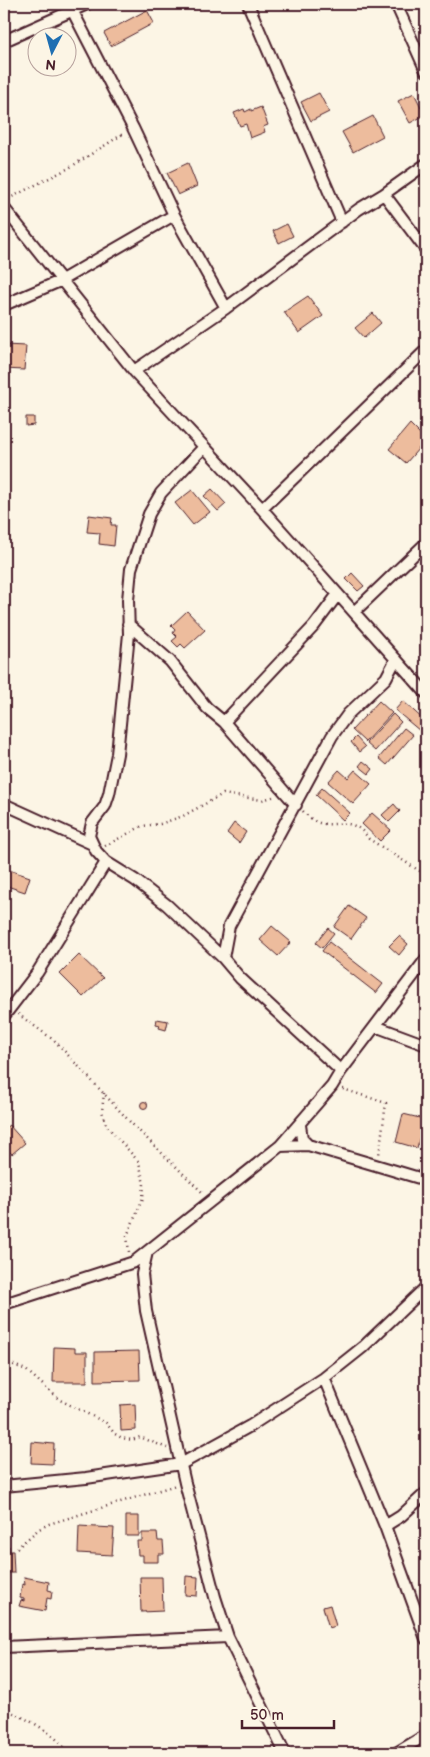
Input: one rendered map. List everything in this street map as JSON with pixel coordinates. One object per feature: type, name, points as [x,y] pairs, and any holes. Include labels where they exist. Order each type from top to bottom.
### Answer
[{"type":"street","points":[[4,41],[87,4]]},
{"type":"street","points":[[248,4],[342,222]]},
{"type":"street","points":[[396,4],[426,71]]},
{"type":"street","points":[[72,10],[133,128],[174,215],[226,308]]},
{"type":"street","points":[[134,371],[226,308],[359,209],[426,164]]},
{"type":"street","points":[[384,194],[426,250]]},
{"type":"street","points":[[4,208],[60,281],[134,371],[262,509],[426,693]]},
{"type":"street","points":[[4,305],[60,281],[174,215]]},
{"type":"street","points":[[262,509],[426,350]]},
{"type":"street","points":[[204,447],[161,493],[149,514],[131,569],[116,754],[110,794],[105,806],[92,823],[88,836],[106,862],[135,880],[167,905],[223,958],[240,978],[341,1070]]},
{"type":"street","points":[[354,612],[426,543]]},
{"type":"street","points":[[224,722],[314,626],[338,594]]},
{"type":"street","points":[[128,624],[170,661],[207,708],[224,722],[296,804]]},
{"type":"street","points":[[223,958],[229,926],[332,736],[348,714],[386,678],[396,659]]},
{"type":"street","points":[[4,804],[94,847]]},
{"type":"street","points":[[7,1012],[37,973],[106,862]]},
{"type":"street","points":[[4,1304],[134,1262],[280,1146],[332,1086],[341,1070],[426,959]]},
{"type":"street","points":[[375,1026],[426,1045]]},
{"type":"street","points":[[300,1124],[302,1139],[308,1145]]},
{"type":"street","points":[[280,1146],[308,1145],[426,1180]]},
{"type":"street","points":[[147,1252],[142,1274],[143,1294],[180,1464],[215,1597],[228,1637],[284,1753]]},
{"type":"street","points":[[4,1486],[86,1478],[180,1464],[250,1426],[324,1378],[363,1347],[426,1287]]},
{"type":"street","points":[[324,1378],[386,1526],[426,1639]]},
{"type":"street","points":[[386,1526],[401,1516],[426,1493]]},
{"type":"street","points":[[4,1647],[228,1637]]},
{"type":"street","points":[[396,1753],[426,1735]]},
{"type":"path","points":[[4,201],[69,168],[133,128]]},
{"type":"path","points":[[94,847],[142,826],[160,824],[183,816],[223,794],[262,800],[287,794]]},
{"type":"path","points":[[296,804],[309,819],[324,826],[341,822],[349,823],[364,833],[369,839],[426,875]]},
{"type":"path","points":[[7,1012],[31,1021],[55,1041],[132,1124],[211,1200]]},
{"type":"path","points":[[332,1086],[386,1103],[378,1166]]},
{"type":"path","points":[[104,1093],[102,1111],[106,1126],[139,1162],[144,1184],[145,1193],[135,1214],[126,1242],[134,1262]]},
{"type":"path","points":[[4,1361],[26,1370],[60,1400],[106,1422],[115,1434],[122,1438],[132,1440],[140,1437],[178,1452]]},
{"type":"path","points":[[16,1548],[39,1529],[49,1524],[185,1483]]},
{"type":"path","points":[[4,1709],[36,1725],[65,1747],[67,1753]]},
{"type":"building","points":[[147,10],[154,23],[111,46],[104,33]]},
{"type":"building","points":[[319,93],[329,112],[311,121],[301,102]]},
{"type":"building","points":[[414,93],[425,115],[410,123],[398,101]]},
{"type":"building","points":[[261,107],[268,125],[263,127],[265,132],[250,138],[246,124],[240,126],[234,113],[244,109],[245,112],[251,109],[251,111]]},
{"type":"building","points":[[373,116],[383,136],[353,152],[342,132]]},
{"type":"building","points":[[188,163],[197,186],[178,195],[167,173]]},
{"type":"building","points":[[287,224],[293,236],[279,243],[273,231]]},
{"type":"building","points":[[308,296],[323,316],[299,333],[284,312]]},
{"type":"building","points":[[373,313],[381,323],[364,338],[355,328]]},
{"type":"building","points":[[4,345],[26,346],[24,370],[4,369]]},
{"type":"building","points":[[26,417],[34,417],[34,425],[26,426]]},
{"type":"building","points":[[410,424],[426,440],[406,463],[389,449]]},
{"type":"building","points":[[212,489],[226,504],[218,511],[204,496]]},
{"type":"building","points":[[192,490],[210,512],[193,525],[175,503]]},
{"type":"building","points":[[89,515],[112,518],[111,525],[116,525],[114,546],[99,544],[100,533],[87,532]]},
{"type":"building","points":[[352,573],[364,586],[358,591],[346,579]]},
{"type":"building","points":[[187,611],[205,630],[185,648],[181,644],[178,647],[172,641],[177,637],[173,633],[175,630],[171,626]]},
{"type":"building","points":[[379,701],[392,713],[365,742],[352,730]]},
{"type":"building","points":[[403,701],[426,722],[420,731],[395,710]]},
{"type":"building","points":[[393,714],[401,722],[375,751],[366,743]]},
{"type":"building","points":[[404,728],[413,735],[387,765],[379,758]]},
{"type":"building","points":[[356,737],[365,747],[359,752],[351,742]]},
{"type":"building","points":[[363,761],[373,769],[369,774],[359,766]]},
{"type":"building","points":[[339,770],[348,778],[355,770],[371,784],[353,804],[328,782]]},
{"type":"building","points":[[322,788],[350,813],[343,820],[316,795]]},
{"type":"building","points":[[394,804],[400,811],[389,822],[382,815]]},
{"type":"building","points":[[372,813],[391,830],[380,841],[362,824]]},
{"type":"building","points":[[234,823],[246,832],[239,843],[227,833]]},
{"type":"building","points":[[9,870],[30,877],[25,892],[4,885]]},
{"type":"building","points":[[349,906],[366,918],[351,939],[334,927]]},
{"type":"building","points":[[272,926],[291,942],[278,956],[260,940]]},
{"type":"building","points":[[328,928],[334,933],[322,948],[316,943]]},
{"type":"building","points":[[399,936],[408,944],[399,955],[389,946]]},
{"type":"building","points":[[329,942],[383,984],[376,993],[322,951]]},
{"type":"building","points":[[79,955],[103,978],[83,997],[60,974]]},
{"type":"building","points":[[157,1019],[168,1021],[166,1030],[159,1028],[160,1025],[156,1024]]},
{"type":"building","points":[[144,1101],[148,1105],[144,1109],[140,1105]]},
{"type":"building","points":[[403,1114],[424,1119],[417,1148],[396,1142]]},
{"type":"building","points":[[9,1125],[25,1143],[12,1154],[9,1151],[4,1155],[4,1129]]},
{"type":"building","points":[[54,1347],[75,1348],[75,1352],[87,1352],[87,1382],[53,1382]]},
{"type":"building","points":[[139,1351],[140,1380],[95,1381],[95,1352]]},
{"type":"building","points":[[135,1404],[136,1430],[121,1431],[120,1405]]},
{"type":"building","points":[[32,1442],[54,1444],[53,1464],[31,1463]]},
{"type":"building","points":[[126,1516],[139,1516],[139,1536],[126,1536]]},
{"type":"building","points":[[79,1526],[114,1528],[112,1555],[78,1553]]},
{"type":"building","points":[[142,1533],[157,1533],[158,1541],[163,1541],[164,1554],[158,1554],[158,1562],[143,1562],[143,1555],[138,1555],[137,1541],[142,1541]]},
{"type":"building","points":[[4,1546],[9,1546],[9,1551],[13,1551],[14,1573],[4,1573]]},
{"type":"building","points":[[186,1576],[198,1577],[197,1596],[185,1595]]},
{"type":"building","points":[[24,1577],[49,1582],[48,1590],[52,1591],[51,1599],[47,1598],[45,1611],[19,1606],[21,1600],[24,1601],[24,1599],[20,1598],[22,1584],[25,1585]]},
{"type":"building","points":[[140,1577],[162,1577],[163,1611],[141,1612]]},
{"type":"building","points":[[330,1605],[336,1626],[329,1628],[323,1607]]}]
